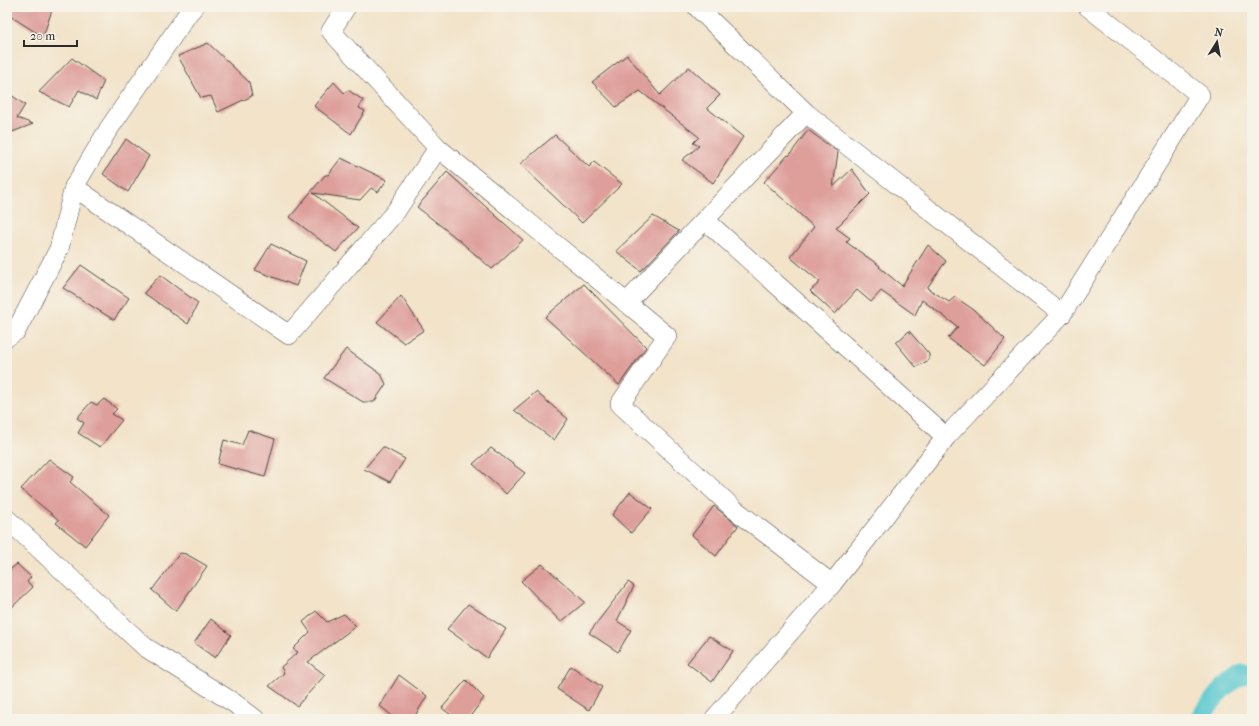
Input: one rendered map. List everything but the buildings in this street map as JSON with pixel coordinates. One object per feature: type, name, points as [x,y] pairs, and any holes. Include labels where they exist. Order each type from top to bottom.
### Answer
[{"type":"street","points":[[7,337],[16,331],[59,249],[74,187],[108,130],[189,12],[194,7]]},
{"type":"street","points":[[346,7],[331,31],[438,148],[667,336],[620,404],[734,509],[832,584]]},
{"type":"street","points":[[697,7],[806,113],[1062,314]]},
{"type":"street","points":[[714,719],[832,584],[946,436],[1062,314],[1200,95],[1088,7]]},
{"type":"street","points":[[626,303],[806,113]]},
{"type":"street","points":[[74,187],[289,335],[396,211],[438,148]]},
{"type":"street","points":[[705,220],[946,436]]},
{"type":"street","points":[[7,519],[145,647],[234,703],[255,719]]},
{"type":"waterway","points":[[1199,719],[1222,689],[1242,674],[1252,675]]}]
